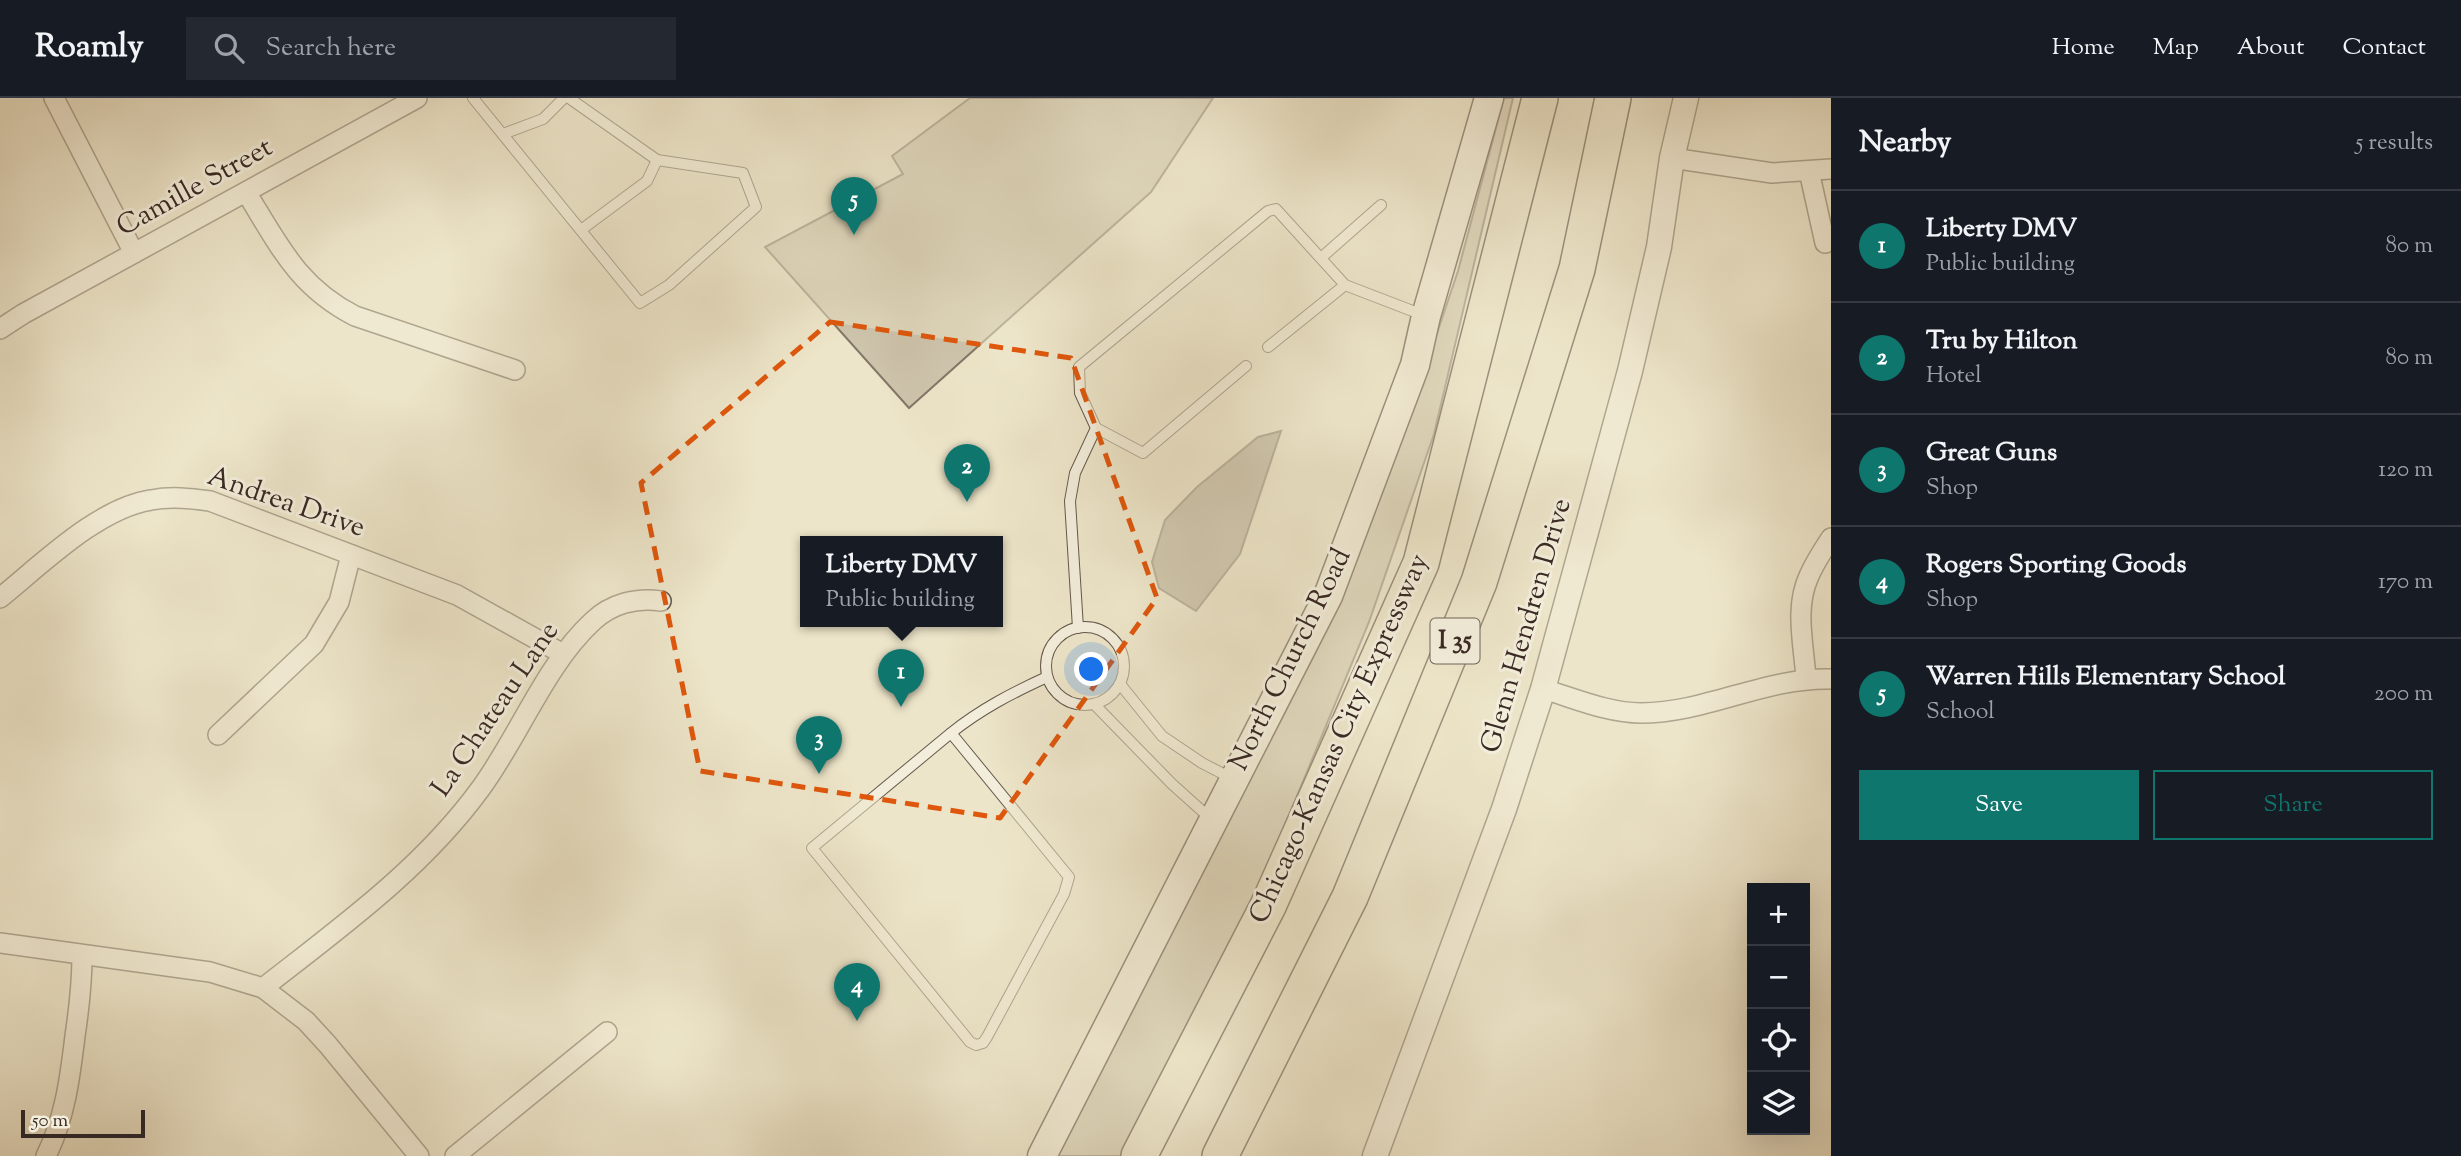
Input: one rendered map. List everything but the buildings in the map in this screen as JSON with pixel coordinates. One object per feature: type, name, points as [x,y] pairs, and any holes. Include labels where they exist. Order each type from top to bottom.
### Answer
[{"type":"highway","name":"Chicago-Kansas City Expressway","points":[[1139,1156],[1268,906],[1421,563],[1540,98]]},
{"type":"highway","name":"I 35","points":[[1220,1156],[1350,897],[1479,582],[1577,269],[1613,98]]},
{"type":"main road","name":"North Church Road","points":[[1042,1156],[1328,596],[1415,365],[1426,316],[1489,98]]},
{"type":"street","points":[[54,98],[134,253]]},
{"type":"street","name":"Camille Street","points":[[0,329],[417,98]]},
{"type":"street","name":"Glenn Hendren Drive","points":[[1375,1156],[1504,809],[1543,689],[1630,371],[1659,247],[1672,158],[1686,98]]},
{"type":"street","points":[[1672,158],[1772,173],[1831,169]]},
{"type":"street","points":[[1809,172],[1825,243]]},
{"type":"street","points":[[246,192],[293,269],[335,306],[355,316],[515,370]]},
{"type":"street","name":"Andrea Drive","points":[[0,598],[95,523],[116,511],[150,500],[186,498],[210,501],[457,595],[563,654]]},
{"type":"street","points":[[1806,679],[1801,625],[1804,592],[1808,577],[1831,538]]},
{"type":"street","points":[[218,735],[314,644],[339,602],[351,555]]},
{"type":"street","name":"La Chateau Lane","points":[[263,988],[384,893],[446,832],[481,789],[563,654],[577,636],[610,608],[643,598],[661,601]]},
{"type":"street","points":[[1543,689],[1616,710],[1645,713],[1684,708],[1806,679],[1831,679]]},
{"type":"street","points":[[0,943],[210,972],[263,988],[306,1021],[419,1156]]},
{"type":"street","points":[[46,1156],[55,1137],[70,1077],[82,980],[82,955]]},
{"type":"street","points":[[456,1156],[607,1032]]},
{"type":"lane","points":[[473,98],[640,303],[669,285],[756,207],[743,173],[657,160],[567,98],[543,119],[503,134]]},
{"type":"lane","points":[[581,230],[647,181],[657,160]]},
{"type":"lane","points":[[1322,257],[1381,205]]},
{"type":"lane","points":[[1246,366],[1143,453],[1097,428],[1080,393],[1079,368],[1268,211],[1276,209],[1345,285],[1426,316]]},
{"type":"lane","points":[[1268,347],[1345,285]]},
{"type":"lane","points":[[1078,628],[1070,501],[1075,473],[1097,428]]},
{"type":"lane","points":[[1078,628],[1097,629],[1113,639],[1119,646],[1124,665],[1120,684],[1110,697],[1094,704],[1074,704],[1065,700],[1051,686],[1047,677],[1049,650],[1061,635],[1078,628]]},
{"type":"lane","points":[[951,733],[1069,877],[1064,894],[987,1037],[983,1043],[976,1045],[812,848],[951,733],[994,703],[1047,677]]},
{"type":"lane","points":[[1120,684],[1162,736],[1202,763],[1233,779]]},
{"type":"lane","points":[[1094,704],[1172,785],[1214,821]]},
{"type":"highlighted area","points":[[830,322],[1071,358],[1157,598],[1000,818],[700,771],[641,483]]},
{"type":"shaded area","points":[[970,98],[1213,98],[1151,192],[909,408],[765,247],[903,174],[892,156]]},
{"type":"shaded area","points":[[1504,98],[1513,98],[1434,434],[1369,622],[1241,931],[1123,1156],[1056,1156],[1402,437],[1458,271]]},
{"type":"shaded area","points":[[1281,431],[1240,554],[1196,611],[1159,588],[1152,562],[1165,520],[1197,487],[1258,437]]},
{"type":"place","name":"Warren Hills Elementary School","points":[[854,235]]},
{"type":"place","name":"Tru by Hilton","points":[[967,502]]},
{"type":"place","name":"Liberty DMV","points":[[901,707]]},
{"type":"place","name":"Great Guns","points":[[819,774]]},
{"type":"place","name":"Rogers Sporting Goods","points":[[857,1021]]}]
